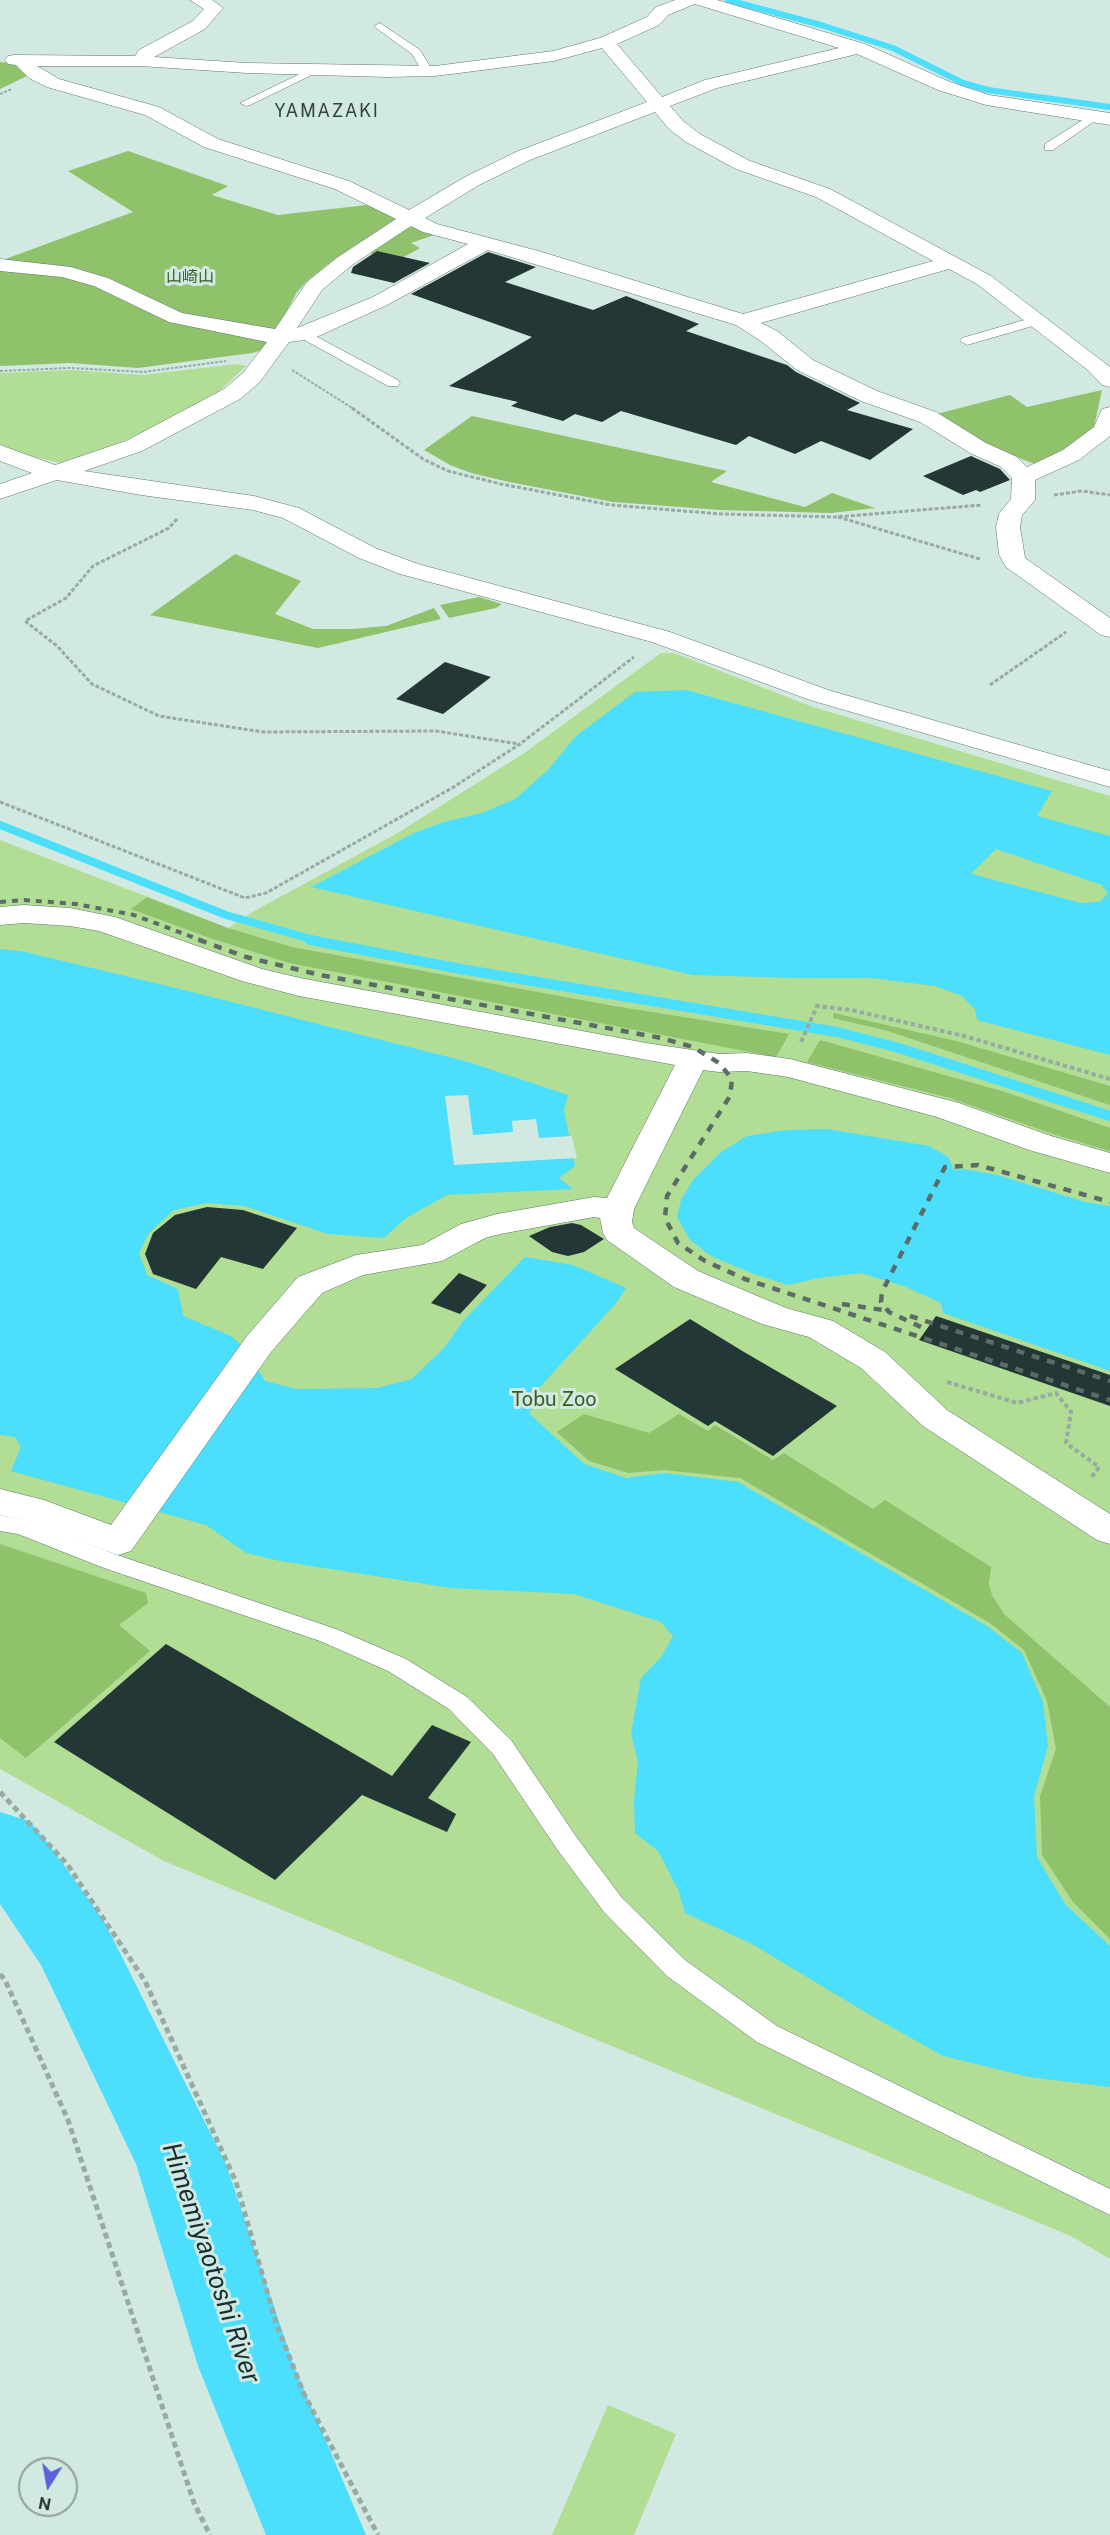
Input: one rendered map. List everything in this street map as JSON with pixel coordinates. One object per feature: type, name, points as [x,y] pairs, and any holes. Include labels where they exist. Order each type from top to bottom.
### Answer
[{"type":"street","points":[[140,61],[145,54],[199,25],[214,8],[199,0]]},
{"type":"street","points":[[0,58],[140,61],[314,70],[427,71],[554,56],[606,42],[653,21],[662,11],[690,0]]},
{"type":"street","points":[[699,0],[859,48],[944,86],[986,100],[1102,118]]},
{"type":"street","points":[[606,42],[676,125],[693,138],[743,165],[823,193],[984,280],[1097,366],[1110,380]]},
{"type":"street","points":[[0,492],[160,434],[232,394],[251,378],[274,348],[314,286],[345,261],[472,181],[504,165],[658,103],[732,77],[859,48]]},
{"type":"street","points":[[21,60],[35,74],[54,83],[152,111],[211,143],[342,185],[409,219],[484,244],[535,256],[743,321],[769,336],[805,365],[869,396],[928,417],[978,448],[1009,462],[1024,489]]},
{"type":"street","points":[[274,348],[380,301],[484,244]]},
{"type":"street","points":[[743,321],[951,262]]},
{"type":"street","points":[[0,265],[46,267],[74,273],[116,288],[176,318],[261,335],[274,348]]},
{"type":"street","points":[[1110,414],[1104,430],[1024,489],[1011,514],[1008,527],[1011,554],[1015,562],[1110,630]]},
{"type":"street","points":[[0,453],[56,473],[141,488],[254,503],[291,513],[367,553],[409,569],[661,637],[819,694],[1110,778]]},
{"type":"street","points":[[0,916],[24,914],[70,917],[105,923],[252,975],[300,987],[693,1060],[718,1063],[747,1062],[790,1068],[948,1110],[1040,1143],[1110,1163]]},
{"type":"street","points":[[693,1060],[618,1209],[616,1222],[619,1233],[686,1280],[774,1316],[821,1329],[873,1360],[935,1418],[1110,1531]]},
{"type":"street","points":[[0,1503],[31,1509],[118,1542],[259,1344],[310,1285],[356,1266],[430,1254],[473,1231],[497,1224],[594,1207],[618,1209]]},
{"type":"lane","points":[[380,26],[416,52],[427,71]]},
{"type":"lane","points":[[246,104],[314,70]]},
{"type":"lane","points":[[1049,147],[1102,118]]},
{"type":"lane","points":[[967,341],[1038,320]]},
{"type":"lane","points":[[304,334],[393,382]]},
{"type":"lane","points":[[0,1523],[22,1527],[112,1562],[317,1632],[407,1672],[458,1703],[502,1747],[568,1845],[613,1905],[676,1968],[767,2034],[1110,2204]]},
{"type":"path","points":[[0,371],[70,368],[143,372],[256,357],[274,348],[282,364],[309,378],[423,459],[468,477],[610,505],[721,514],[836,517],[1024,489],[1082,491],[1110,495]]},
{"type":"path","points":[[196,495],[170,528],[93,566],[66,598],[25,621],[57,646],[92,684],[159,716],[263,732],[436,730],[520,744]]},
{"type":"path","points":[[836,517],[1027,572]]},
{"type":"path","points":[[990,685],[1090,616]]},
{"type":"path","points":[[0,802],[245,898],[266,893],[452,788],[520,744],[661,637]]},
{"type":"path","points":[[797,1051],[817,1006],[851,1010],[964,1036],[1110,1079]]},
{"type":"path","points":[[939,1380],[1017,1403],[1056,1393],[1071,1413],[1066,1443],[1099,1467],[1071,1505]]},
{"type":"path","points":[[0,1792],[67,1864],[145,1981],[236,2181],[276,2323],[304,2394],[378,2535]]},
{"type":"path","points":[[0,1974],[5,1980],[68,2120],[194,2503],[210,2535]]},
{"type":"green space","points":[[0,62],[13,63],[27,76],[0,89]]},
{"type":"green space","name":"山崎山","points":[[128,151],[228,186],[212,195],[278,215],[367,205],[394,216],[396,220],[332,261],[306,282],[297,292],[266,349],[252,353],[138,368],[70,363],[0,366],[0,261],[133,212],[68,171]]},
{"type":"green space","points":[[415,227],[437,234],[411,243],[420,248],[395,262],[370,253],[407,228]]},
{"type":"green space","points":[[237,364],[246,366],[217,393],[157,428],[60,463],[22,454],[0,444],[0,373],[71,370],[143,375]]},
{"type":"green space","points":[[1102,390],[1094,427],[1063,452],[1035,464],[979,443],[933,415],[1010,395],[1027,407]]},
{"type":"green space","points":[[472,416],[727,471],[711,482],[805,507],[832,493],[875,508],[831,513],[720,510],[613,502],[471,473],[450,465],[424,450]]},
{"type":"green space","points":[[235,554],[301,581],[275,614],[313,629],[386,626],[434,608],[441,619],[318,648],[150,615]]},
{"type":"green space","points":[[479,597],[502,604],[496,608],[449,618],[440,605]]},
{"type":"green space","name":"Tobu Zoo","points":[[661,653],[674,653],[813,707],[1110,796],[1110,2259],[1071,2236],[164,1861],[0,1769],[0,840],[228,928],[256,910],[396,834],[523,754]]},
{"type":"green space","points":[[147,897],[228,928],[292,947],[614,1006],[789,1034],[776,1057],[289,963],[210,938],[131,909]]},
{"type":"green space","points":[[834,1013],[956,1041],[1110,1086],[1110,1105],[888,1031],[833,1018]]},
{"type":"green space","points":[[820,1040],[1005,1092],[1110,1128],[1110,1151],[950,1098],[807,1062]]},
{"type":"green space","points":[[584,1414],[649,1433],[679,1414],[708,1431],[715,1425],[773,1460],[784,1453],[873,1509],[885,1500],[991,1567],[989,1584],[992,1595],[1004,1614],[1110,1707],[1110,1939],[1073,1902],[1042,1855],[1040,1796],[1056,1749],[1047,1701],[1024,1650],[990,1623],[740,1478],[664,1470],[628,1473],[589,1461],[557,1432]]},
{"type":"green space","points":[[0,1544],[146,1593],[148,1603],[119,1625],[150,1651],[26,1758],[0,1738]]},
{"type":"green space","points":[[608,2405],[676,2434],[634,2535],[552,2535]]},
{"type":"water","points":[[686,690],[1052,791],[1037,816],[1110,836],[1110,1055],[977,1020],[975,1009],[962,996],[935,986],[871,978],[693,975],[311,887],[414,833],[444,822],[482,813],[515,799],[548,770],[575,737],[635,692]],"holes":[[[996,849],[1102,885],[1108,894],[1099,902],[1081,903],[971,874]]]},
{"type":"water","points":[[0,949],[25,952],[188,991],[468,1062],[568,1095],[564,1110],[575,1166],[559,1178],[573,1189],[447,1195],[406,1218],[384,1238],[328,1234],[244,1206],[207,1203],[174,1210],[149,1233],[139,1253],[147,1275],[178,1289],[183,1316],[231,1336],[247,1350],[265,1381],[296,1389],[377,1388],[412,1379],[445,1347],[463,1321],[525,1257],[573,1265],[626,1288],[617,1302],[532,1396],[530,1414],[584,1464],[626,1478],[664,1473],[738,1482],[987,1626],[1022,1653],[1043,1702],[1048,1746],[1034,1797],[1037,1857],[1065,1904],[1110,1946],[1110,2087],[1029,2077],[943,2056],[752,1944],[685,1913],[679,1892],[658,1851],[635,1833],[634,1801],[638,1761],[631,1734],[641,1678],[662,1656],[673,1636],[661,1622],[574,1594],[451,1588],[280,1561],[246,1553],[206,1525],[11,1471],[21,1447],[15,1437],[0,1435]]},
{"type":"water","points":[[827,1129],[929,1146],[948,1157],[954,1170],[964,1169],[997,1175],[1085,1202],[1110,1206],[1110,1371],[943,1313],[941,1303],[904,1286],[860,1273],[819,1278],[788,1285],[751,1273],[711,1256],[690,1240],[677,1217],[681,1200],[693,1180],[720,1153],[747,1136],[787,1130]]},
{"type":"pier","points":[[468,1095],[473,1135],[513,1132],[512,1121],[536,1119],[539,1138],[572,1136],[577,1158],[454,1165],[445,1096]]},
{"type":"building","points":[[377,251],[430,263],[394,283],[351,273],[353,267]]},
{"type":"building","points":[[488,252],[536,267],[505,282],[593,310],[626,296],[699,324],[686,331],[787,365],[796,372],[860,403],[847,410],[913,429],[870,460],[821,441],[795,454],[749,436],[736,445],[621,411],[602,422],[575,414],[563,421],[511,406],[518,402],[449,386],[532,337],[411,294]]},
{"type":"building","points":[[971,456],[1000,469],[1010,480],[980,492],[976,490],[963,495],[923,476]]},
{"type":"building","points":[[445,662],[491,677],[443,714],[396,699]]},
{"type":"building","points":[[207,1207],[243,1210],[297,1228],[263,1269],[221,1257],[196,1289],[153,1274],[145,1254],[153,1233],[175,1215]]},
{"type":"building","points":[[572,1223],[581,1225],[604,1239],[584,1252],[568,1256],[552,1252],[529,1236],[550,1227]]},
{"type":"building","points":[[459,1273],[487,1285],[460,1314],[431,1303]]},
{"type":"building","points":[[936,1316],[1110,1375],[1110,1406],[919,1340]]},
{"type":"building","points":[[690,1319],[837,1406],[773,1456],[715,1421],[708,1426],[615,1369]]},
{"type":"building","points":[[166,1644],[392,1776],[432,1725],[471,1742],[428,1798],[456,1814],[447,1832],[362,1795],[275,1880],[54,1742]]},
{"type":"waterway","points":[[728,0],[821,25],[893,48],[963,83],[988,90],[1110,107]]},
{"type":"waterway","points":[[0,825],[226,915],[318,941]]},
{"type":"waterway","points":[[310,940],[466,970],[837,1032],[899,1048],[1110,1116]]},
{"type":"waterway","name":"Himemiyaotoshi River","points":[[0,1844],[19,1866],[74,1945],[181,2164],[246,2366],[316,2535]]},
{"type":"railway","points":[[0,902],[24,900],[76,904],[134,915],[203,941]]},
{"type":"railway","points":[[199,940],[246,957],[320,975],[661,1038],[693,1047],[719,1063],[732,1079],[730,1096],[667,1196],[665,1218],[678,1243],[705,1261],[745,1279],[1110,1400]]},
{"type":"railway","points":[[888,1311],[881,1302],[882,1292],[945,1167],[978,1165],[1110,1202]]},
{"type":"railway","points":[[842,1304],[888,1311]]},
{"type":"railway","points":[[888,1311],[921,1327]]},
{"type":"railway","points":[[910,1316],[1110,1381]]},
{"type":"district","name":"YAMAZAKI","points":[[327,111]]}]
